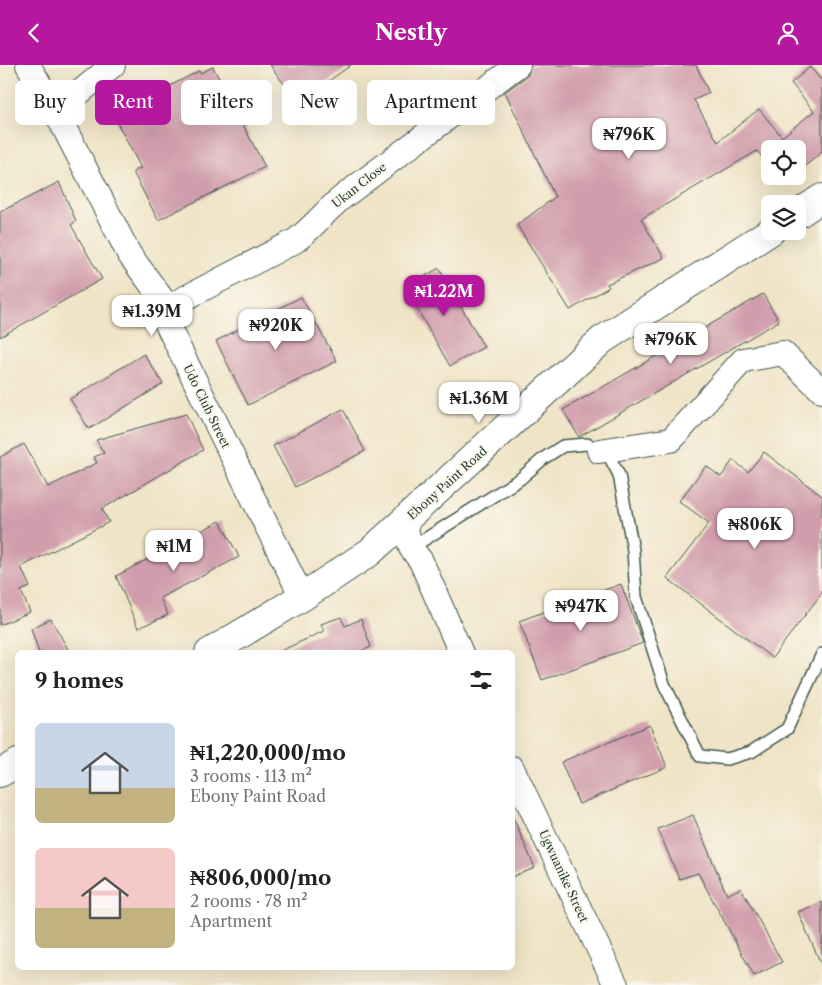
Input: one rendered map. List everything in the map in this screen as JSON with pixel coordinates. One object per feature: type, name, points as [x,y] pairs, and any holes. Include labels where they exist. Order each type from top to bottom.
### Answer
[{"type":"street","points":[[28,65],[37,80]]},
{"type":"street","points":[[85,88],[114,65]]},
{"type":"street","name":"Ukan Close","points":[[168,307],[295,241],[313,228],[337,201],[518,65]]},
{"type":"street","points":[[63,125],[129,254],[168,307]]},
{"type":"street","points":[[806,209],[822,198]]},
{"type":"street","name":"Ebony Paint Road","points":[[215,650],[302,597],[370,552],[602,340],[761,237]]},
{"type":"street","name":"Udo Club Street","points":[[168,307],[161,312],[302,597]]},
{"type":"street","points":[[599,451],[670,440],[744,360],[783,353],[822,391]]},
{"type":"street","points":[[404,522],[411,548],[421,561],[460,650]]},
{"type":"street","points":[[0,773],[15,765]]},
{"type":"street","name":"Ugwuanike Street","points":[[515,774],[616,985]]},
{"type":"lane","points":[[411,548],[520,479],[544,458],[563,446],[587,444],[609,456],[619,475],[633,550],[636,597],[664,684],[700,756],[727,759],[751,752],[787,729],[822,654]]},
{"type":"building","points":[[270,65],[351,65],[330,80],[282,81]]},
{"type":"building","points":[[531,65],[696,65],[709,93],[694,100],[718,142],[759,109],[782,137],[814,111],[791,83],[810,67],[822,81],[822,152],[806,165],[806,140],[761,140],[761,156],[757,151],[641,219],[664,258],[607,284],[609,287],[570,310],[517,225],[555,197],[505,92],[527,76]]},
{"type":"building","points":[[213,67],[220,80],[181,80],[199,71],[200,73]]},
{"type":"building","points":[[181,80],[181,125],[243,125],[265,167],[158,220],[133,172],[141,168],[118,125],[171,125],[171,85]]},
{"type":"building","points":[[59,182],[76,221],[71,225],[102,279],[0,337],[0,212]]},
{"type":"building","points":[[439,268],[484,347],[450,366],[405,288]]},
{"type":"building","points":[[763,294],[779,321],[579,437],[563,410]]},
{"type":"building","points":[[301,297],[337,361],[248,405],[216,341]]},
{"type":"building","points":[[144,354],[163,384],[89,429],[70,399]]},
{"type":"building","points":[[343,409],[365,451],[295,487],[273,446]]},
{"type":"building","points":[[186,414],[203,450],[102,509],[109,522],[21,567],[30,587],[21,591],[30,612],[0,625],[0,457],[24,444],[48,487],[97,463],[94,457],[104,453],[96,440]]},
{"type":"building","points":[[764,452],[822,496],[822,593],[772,658],[667,578],[709,523],[679,501],[706,466],[721,477],[733,460],[748,472]]},
{"type":"building","points":[[220,521],[239,557],[160,598],[168,615],[138,628],[116,576]]},
{"type":"building","points":[[621,584],[643,643],[542,680],[519,621]]},
{"type":"building","points":[[341,617],[345,626],[361,619],[371,647],[364,650],[283,650],[324,631],[321,624]]},
{"type":"building","points":[[51,619],[68,650],[38,650],[31,628]]},
{"type":"building","points":[[650,725],[667,767],[579,804],[561,762]]},
{"type":"building","points":[[693,815],[727,895],[741,888],[782,962],[754,976],[698,873],[679,879],[658,829]]},
{"type":"building","points":[[515,822],[535,868],[515,876]]},
{"type":"building","points":[[822,902],[822,966],[798,912]]}]
